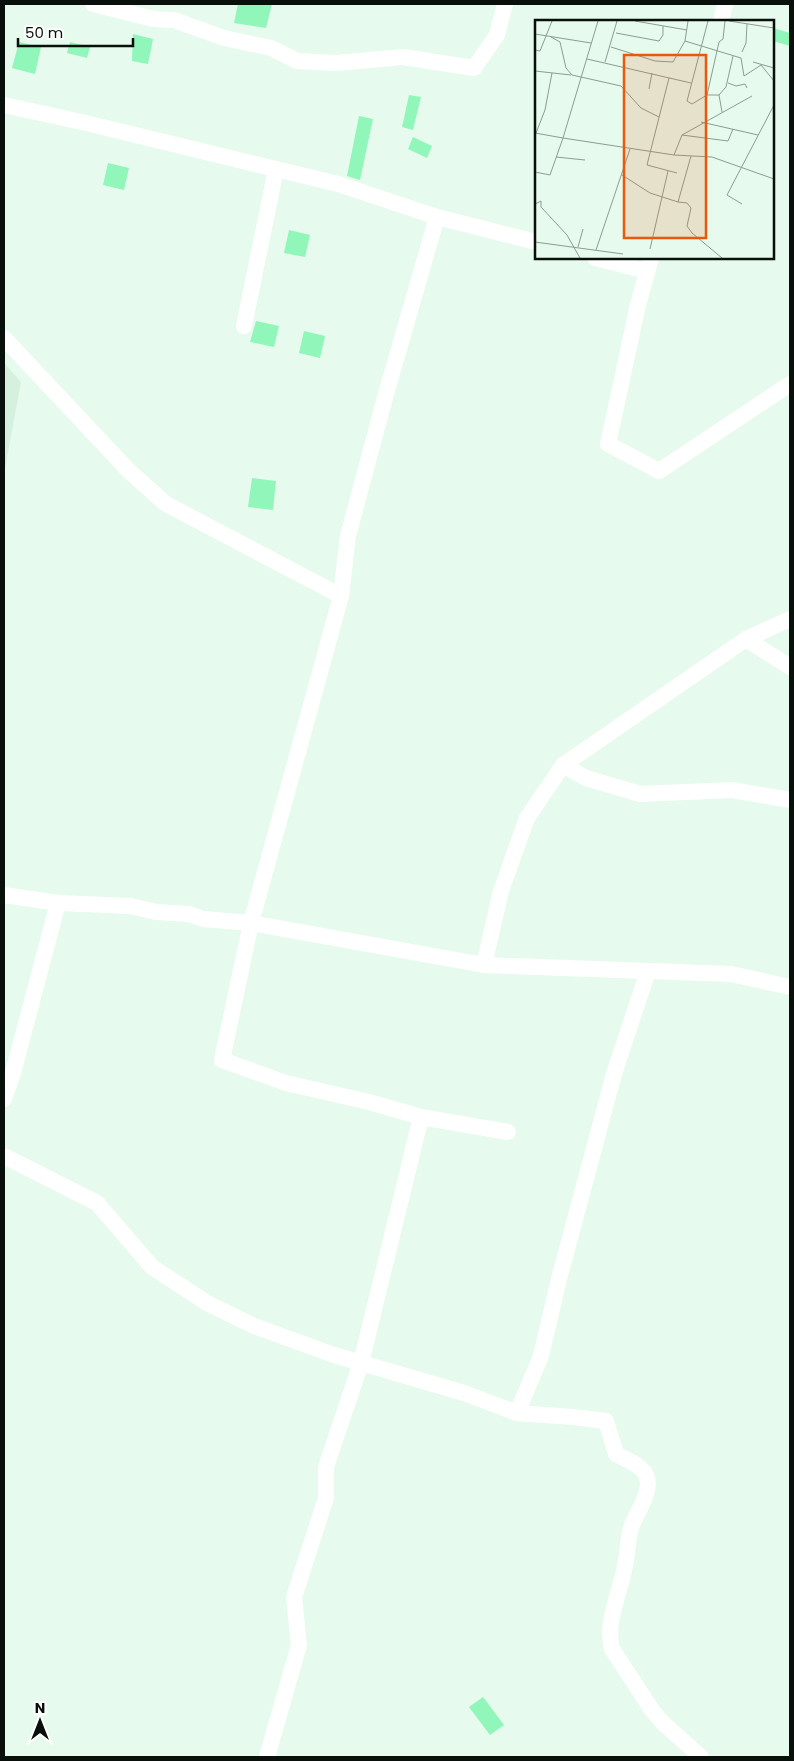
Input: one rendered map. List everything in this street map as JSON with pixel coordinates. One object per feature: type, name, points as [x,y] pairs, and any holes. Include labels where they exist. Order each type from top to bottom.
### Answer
[{"type":"street","points":[[93,4],[153,18],[174,20],[224,38],[271,48],[297,61],[337,63],[403,57],[474,68],[497,35],[505,4]]},
{"type":"street","points":[[721,20],[725,4]]},
{"type":"street","points":[[4,105],[338,184],[436,216],[535,242]]},
{"type":"street","points":[[244,326],[276,169]]},
{"type":"street","points":[[436,216],[348,536],[341,596],[251,923],[222,1060],[286,1083],[369,1102],[421,1117],[508,1132]]},
{"type":"street","points":[[604,259],[649,264],[638,305],[608,444],[659,470],[790,384]]},
{"type":"street","points":[[4,338],[129,471],[166,504],[341,596]]},
{"type":"street","points":[[484,965],[502,891],[527,818],[563,765],[746,639],[790,619]]},
{"type":"street","points":[[746,639],[790,667]]},
{"type":"street","points":[[563,765],[586,778],[640,794],[732,790],[790,800]]},
{"type":"street","points":[[4,895],[58,903],[131,906],[156,912],[189,914],[203,919],[251,923],[484,965],[732,974],[790,987]]},
{"type":"street","points":[[4,1100],[13,1073],[58,903]]},
{"type":"street","points":[[517,1413],[541,1356],[559,1280],[614,1074],[648,972]]},
{"type":"street","points":[[268,1757],[299,1645],[294,1597],[326,1498],[326,1467],[361,1363],[421,1117]]},
{"type":"street","points":[[4,1156],[98,1203],[152,1267],[207,1303],[254,1326],[361,1363],[464,1393],[517,1413],[606,1421],[616,1454],[636,1465],[645,1473],[647,1484],[645,1498],[630,1530],[621,1588],[610,1624],[609,1638],[612,1649],[652,1710],[662,1722],[701,1757]]},
{"type":"shaded area","points":[[4,363],[21,382],[4,474]]},
{"type":"building","points":[[238,4],[272,4],[266,28],[234,23]]},
{"type":"building","points":[[774,28],[790,33],[790,46],[774,41]]},
{"type":"building","points":[[133,34],[153,39],[148,64],[132,61]]},
{"type":"building","points":[[19,42],[41,47],[35,74],[12,68]]},
{"type":"building","points":[[70,42],[90,47],[87,58],[67,53]]},
{"type":"building","points":[[409,95],[421,97],[413,130],[402,127]]},
{"type":"building","points":[[359,116],[373,119],[360,180],[347,176]]},
{"type":"building","points":[[413,137],[432,146],[427,158],[408,149]]},
{"type":"building","points":[[108,163],[129,168],[124,190],[103,185]]},
{"type":"building","points":[[289,230],[310,235],[305,257],[284,253]]},
{"type":"building","points":[[256,321],[279,326],[274,347],[250,342]]},
{"type":"building","points":[[304,331],[325,336],[320,358],[299,353]]},
{"type":"building","points":[[252,478],[276,481],[273,510],[248,507]]},
{"type":"building","points":[[483,1697],[504,1725],[490,1735],[469,1707]]}]
